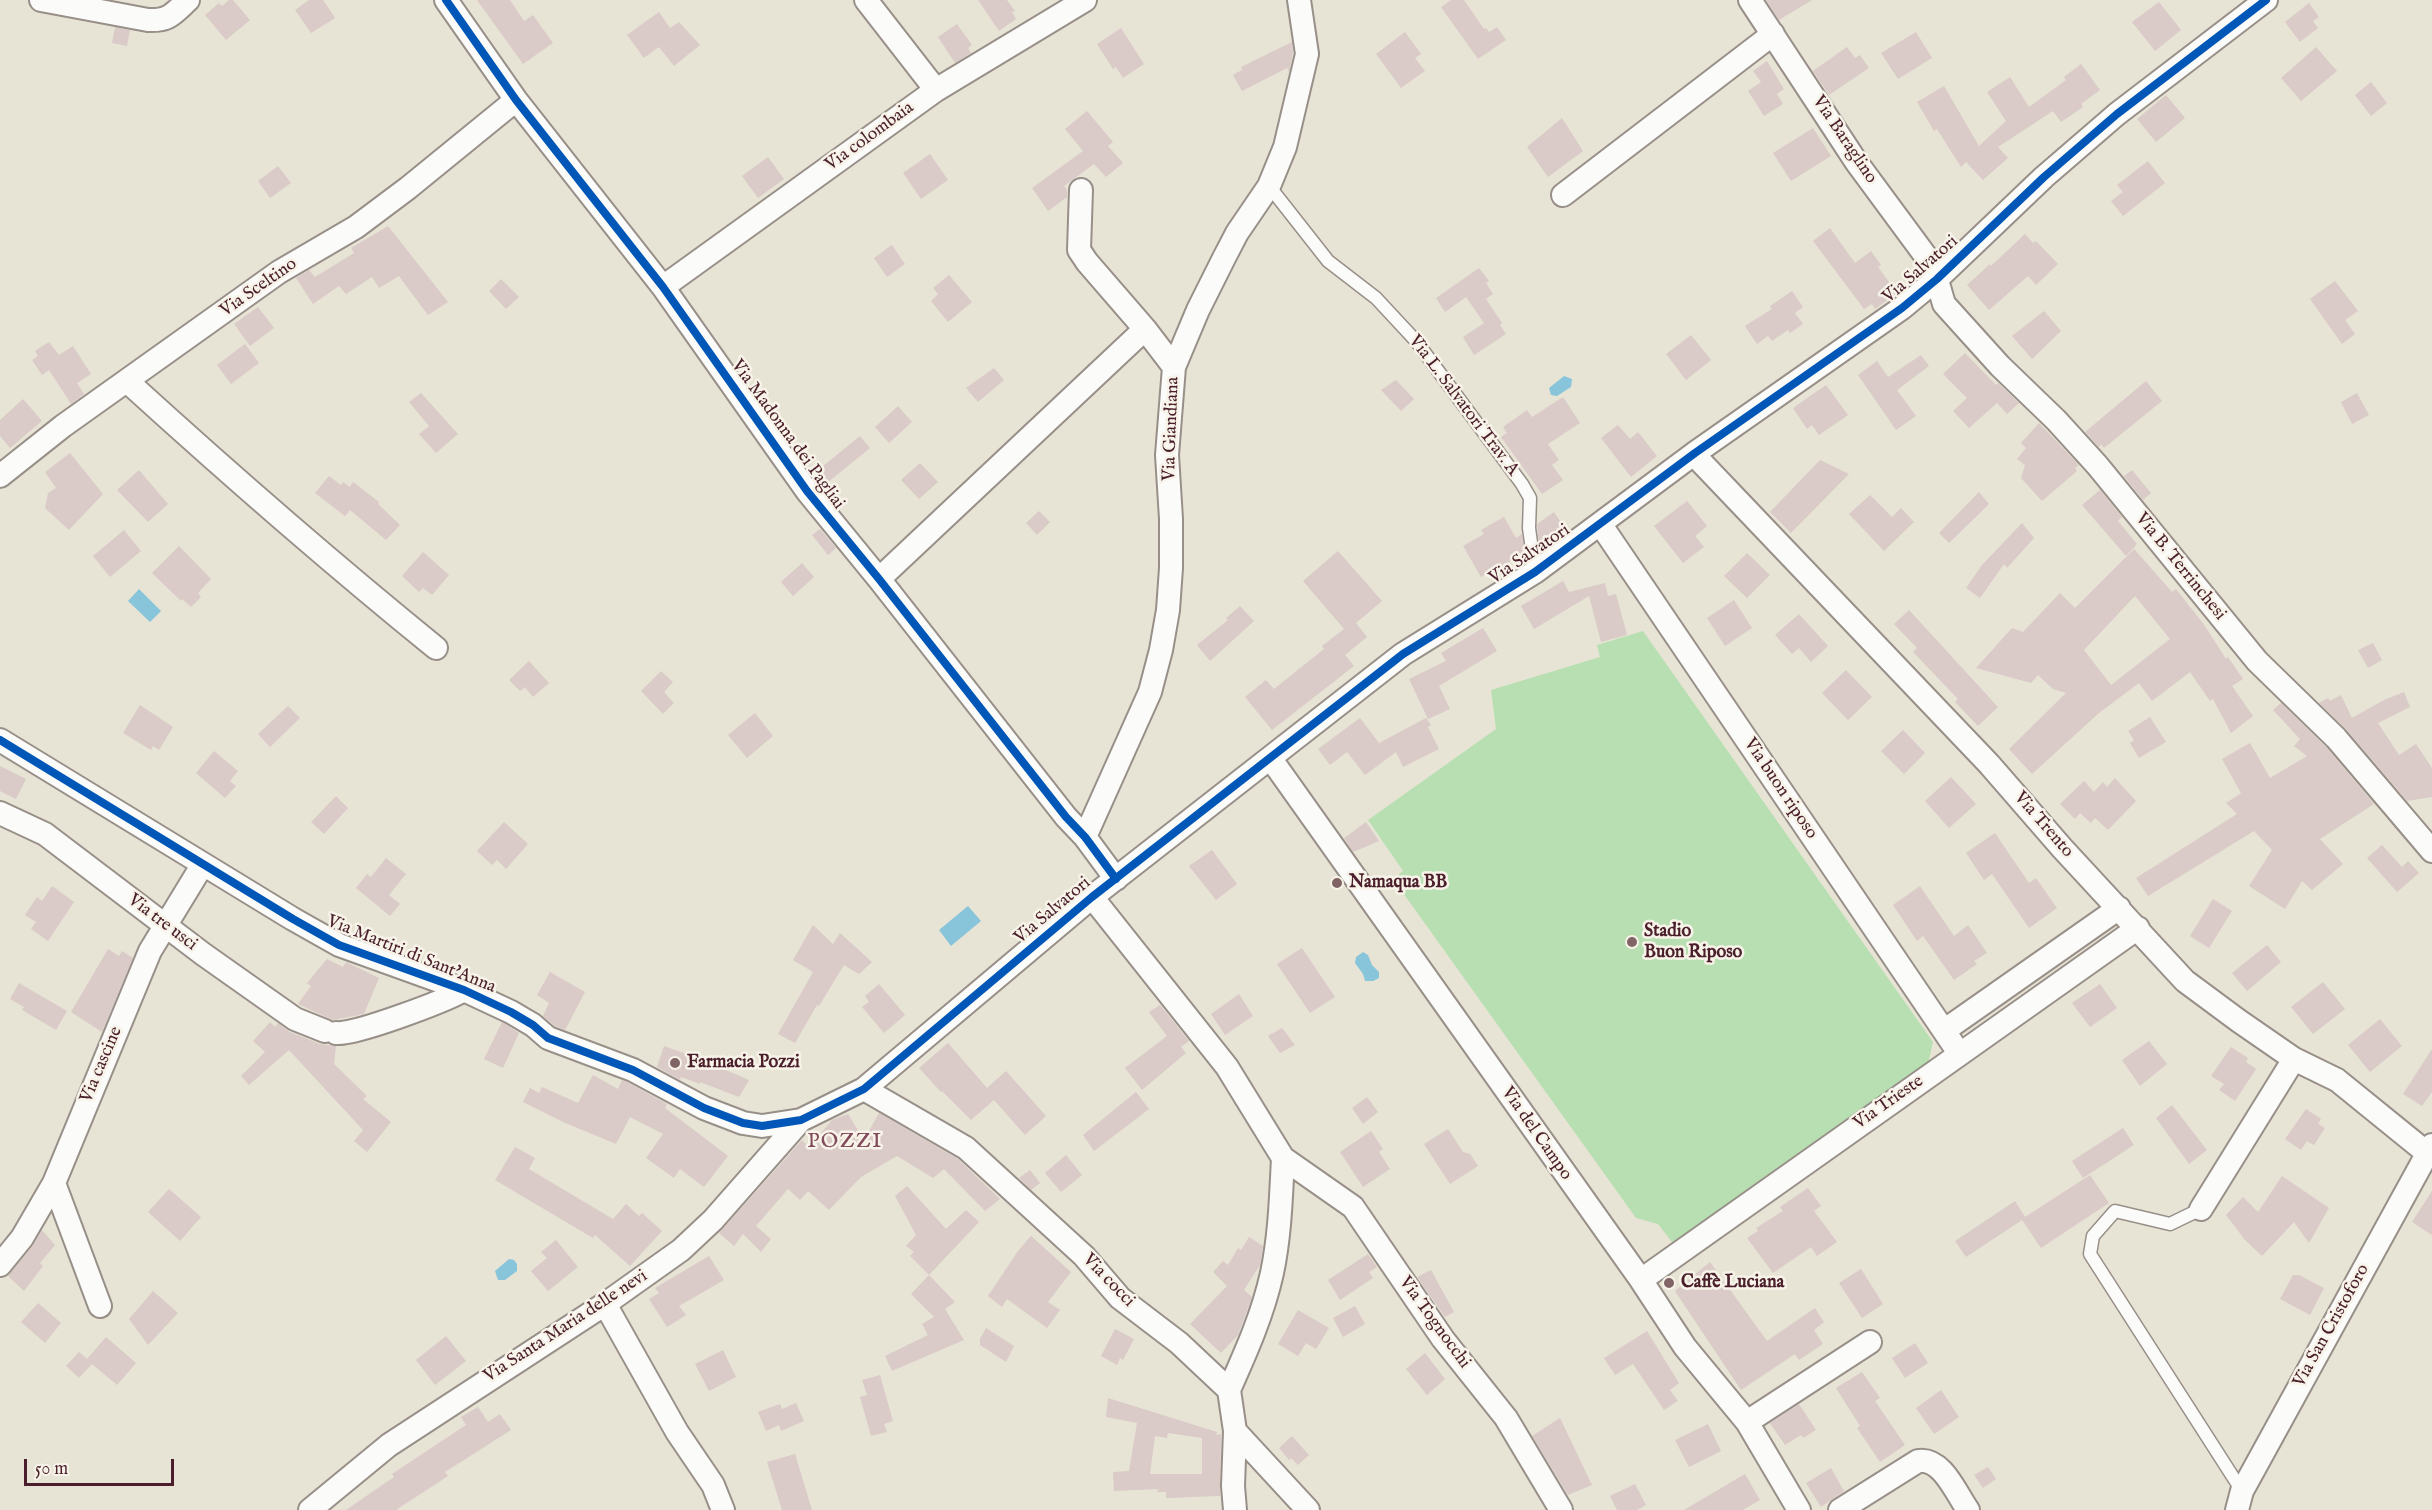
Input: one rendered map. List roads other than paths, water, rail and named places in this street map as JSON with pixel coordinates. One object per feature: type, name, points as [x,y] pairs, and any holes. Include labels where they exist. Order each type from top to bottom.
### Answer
[{"type":"street","points":[[41,0],[161,21],[168,18],[188,0]]},
{"type":"street","name":"Via Madonna dei Pagliai","points":[[446,0],[516,100],[663,287],[807,491],[1066,817],[1085,837],[1116,879]]},
{"type":"street","points":[[866,0],[936,90]]},
{"type":"street","name":"Via colombaia","points":[[663,287],[936,90],[1085,0]]},
{"type":"street","name":"Via Giandiana","points":[[1085,837],[1150,692],[1161,650],[1168,610],[1171,568],[1167,455],[1168,419],[1174,386],[1174,368],[1198,310],[1233,241],[1269,186],[1285,147],[1306,54],[1299,0]]},
{"type":"street","name":"Via Baraglino","points":[[1750,0],[1857,163],[1933,266],[1937,279]]},
{"type":"street","name":"Via Salvatori","points":[[801,1120],[864,1089],[1092,897],[1404,654],[1535,572],[1695,453],[1902,308],[1937,279],[2044,177],[2117,114],[2266,0]]},
{"type":"street","points":[[1563,195],[1773,34]]},
{"type":"street","name":"Via Sceltino","points":[[0,476],[63,426],[128,382],[279,272],[356,227],[516,100]]},
{"type":"street","points":[[1081,190],[1079,250],[1145,329],[1174,368]]},
{"type":"street","name":"Via B. Terrinchesi","points":[[1937,279],[1944,304],[2000,366],[2070,435],[2257,661],[2336,738],[2432,851]]},
{"type":"street","points":[[879,579],[1145,329]]},
{"type":"street","points":[[128,382],[335,565],[436,648]]},
{"type":"street","name":"Via Trento","points":[[1695,453],[1701,462],[1989,764],[2062,848],[2185,981],[2294,1059],[2337,1080],[2429,1149]]},
{"type":"street","name":"Via buon riposo","points":[[1601,525],[1959,1053]]},
{"type":"street","name":"Via Martiri di Sant'Anna","points":[[0,740],[339,945],[464,990],[511,1012],[533,1025],[548,1038],[633,1070],[704,1108],[743,1123],[762,1126],[801,1120]]},
{"type":"street","name":"Via del Campo","points":[[1271,759],[1641,1280],[1685,1347],[1747,1422],[1799,1510]]},
{"type":"street","name":"Via tre usci","points":[[0,813],[45,834],[295,1019],[331,1032],[356,1030],[449,999],[464,990]]},
{"type":"street","name":"Via cascine","points":[[0,1265],[22,1238],[54,1183],[150,951],[203,864]]},
{"type":"street","name":"Via Tognocchi","points":[[1092,897],[1227,1067],[1284,1158],[1353,1207],[1443,1339],[1506,1418],[1561,1510]]},
{"type":"street","points":[[1945,1030],[2119,908]]},
{"type":"street","name":"Via Trieste","points":[[1641,1280],[2138,928]]},
{"type":"street","points":[[2201,1209],[2294,1059]]},
{"type":"street","name":"Via cocci","points":[[864,1089],[966,1148],[1084,1256],[1120,1298],[1179,1343],[1228,1390]]},
{"type":"street","name":"Via Santa Maria delle nevi","points":[[310,1510],[389,1445],[605,1304],[681,1250],[713,1220],[801,1120]]},
{"type":"street","name":"Via San Cristoforo","points":[[2239,1500],[2429,1149]]},
{"type":"street","points":[[1235,1510],[1233,1486],[1235,1431],[1228,1390],[1249,1345],[1272,1273],[1279,1232],[1284,1158]]},
{"type":"street","points":[[54,1183],[100,1306]]},
{"type":"street","points":[[605,1304],[676,1432],[713,1485],[723,1510]]},
{"type":"street","points":[[1747,1422],[1870,1342]]},
{"type":"street","points":[[1235,1431],[1308,1510]]},
{"type":"street","points":[[1840,1510],[1918,1461],[1925,1460],[1938,1465],[1968,1510]]},
{"type":"lane","name":"Via L. Salvatori Trav. A","points":[[1269,186],[1328,261],[1376,298],[1416,341],[1522,484],[1530,498],[1529,528],[1535,572]]},
{"type":"lane","points":[[2201,1209],[2170,1224],[2115,1211],[2093,1236],[2090,1254],[2239,1500]]},
{"type":"water","points":[[1564,376],[1572,379],[1571,387],[1557,396],[1551,395],[1549,388]]},
{"type":"water","points":[[139,589],[161,611],[150,622],[128,601]]},
{"type":"water","points":[[968,906],[981,921],[951,946],[939,930]]},
{"type":"water","points":[[1363,952],[1368,955],[1372,965],[1379,972],[1379,978],[1373,981],[1365,981],[1355,963],[1356,957]]},
{"type":"water","points":[[509,1259],[514,1260],[517,1264],[517,1271],[505,1280],[498,1280],[495,1271]]},
{"type":"place","name":"Namaqua BB","points":[[1337,883]]},
{"type":"place","name":"Stadio Buon Riposo","points":[[1632,942]]},
{"type":"place","name":"Farmacia Pozzi","points":[[675,1063]]},
{"type":"place","name":"Caffè Luciana","points":[[1669,1283]]},
{"type":"district","name":"POZZI","points":[[845,1143]]}]
